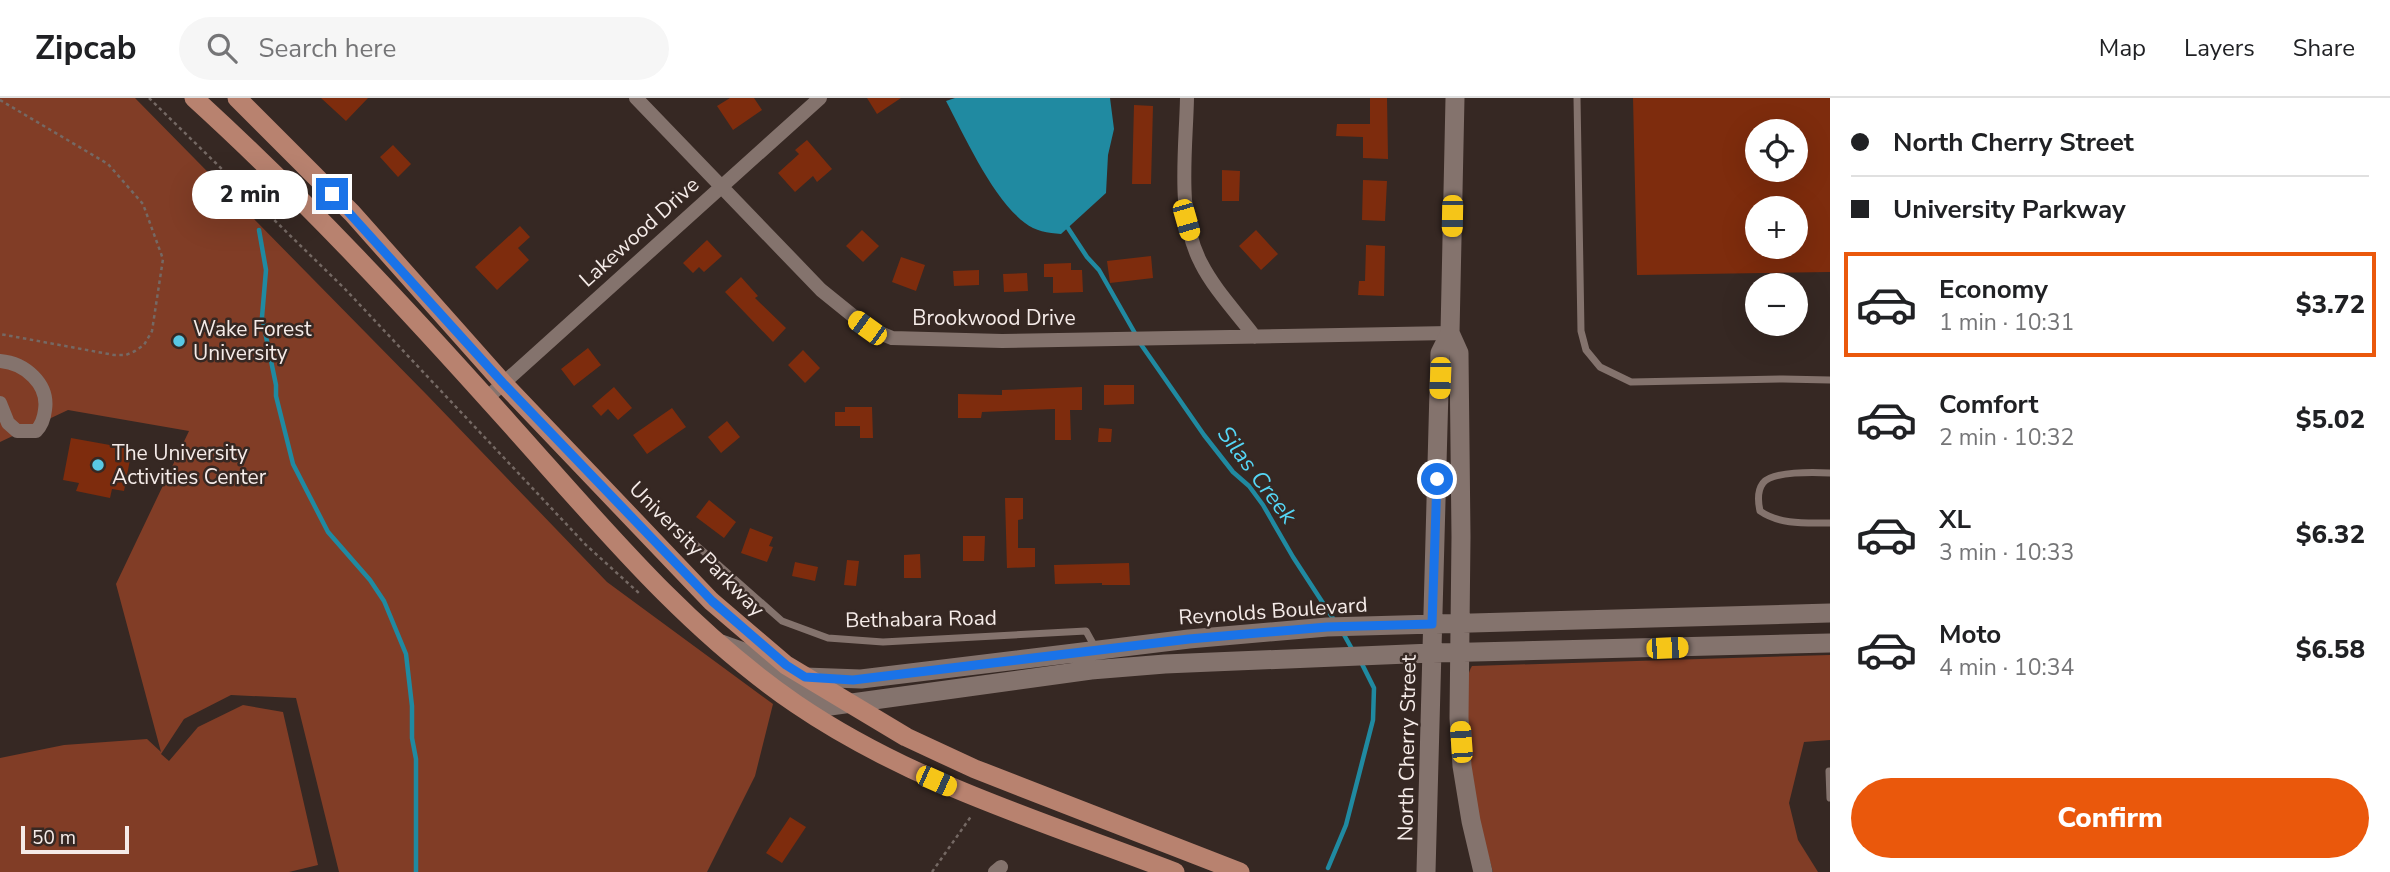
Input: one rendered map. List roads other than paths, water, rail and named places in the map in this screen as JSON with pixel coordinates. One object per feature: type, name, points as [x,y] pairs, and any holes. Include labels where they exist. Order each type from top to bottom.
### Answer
[{"type":"main road","points":[[194,98],[332,231],[487,398],[648,578],[756,675],[796,704],[888,758],[976,799],[1174,872]]},
{"type":"main road","name":"University Parkway","points":[[237,98],[352,213],[503,383],[712,601],[786,665],[906,737],[975,769],[1240,872]]},
{"type":"main road","name":"North Cherry Street","points":[[1455,98],[1450,333],[1458,353],[1461,537],[1458,653],[1462,766],[1483,872]]},
{"type":"main road","name":"North Cherry Street","points":[[1426,872],[1440,353],[1450,333]]},
{"type":"main road","name":"Reynolds Boulevard","points":[[805,677],[861,679],[1189,639],[1327,627],[1830,613]]},
{"type":"main road","points":[[720,643],[749,654],[818,702],[830,706],[1091,670],[1165,664],[1432,653],[1830,643]]},
{"type":"street","name":"Brookwood Drive","points":[[636,98],[821,290],[867,328],[892,338],[1002,341],[1450,333]]},
{"type":"street","name":"Lakewood Drive","points":[[487,398],[820,98]]},
{"type":"street","points":[[1187,98],[1186,220],[1189,233],[1201,264],[1255,337]]},
{"type":"street","points":[[0,360],[14,363],[39,383],[46,405],[41,425],[36,430],[17,430],[8,423],[0,403]]},
{"type":"lane","points":[[1577,98],[1581,331],[1586,350],[1600,366],[1631,382],[1830,380]]},
{"type":"lane","points":[[1830,473],[1810,472],[1766,480],[1761,485],[1758,500],[1760,511],[1768,517],[1782,521],[1830,523]]},
{"type":"lane","name":"Bethabara Road","points":[[685,536],[782,621],[828,638],[883,642],[1086,631],[1096,650]]},
{"type":"lane","points":[[1829,771],[1830,798]]},
{"type":"water","points":[[955,98],[1110,98],[1114,129],[1108,155],[1106,193],[1061,234],[1029,226],[1002,199],[981,166],[946,101]]},
{"type":"waterway","name":"Silas Creek","points":[[1066,225],[1099,270],[1136,335]]},
{"type":"waterway","points":[[259,230],[266,270],[262,317],[276,396],[293,464],[328,532],[370,580],[384,601],[406,654],[416,759],[416,872]]},
{"type":"waterway","name":"Silas Creek","points":[[1140,343],[1204,435],[1263,505],[1334,620]]},
{"type":"waterway","name":"Silas Creek","points":[[1343,633],[1352,649]]},
{"type":"waterway","name":"Silas Creek","points":[[1328,868],[1346,825],[1373,720],[1374,688],[1361,662]]},
{"type":"place","name":"Wake Forest University","points":[[179,341]]},
{"type":"place","name":"The University Activities Center","points":[[98,465]]}]
